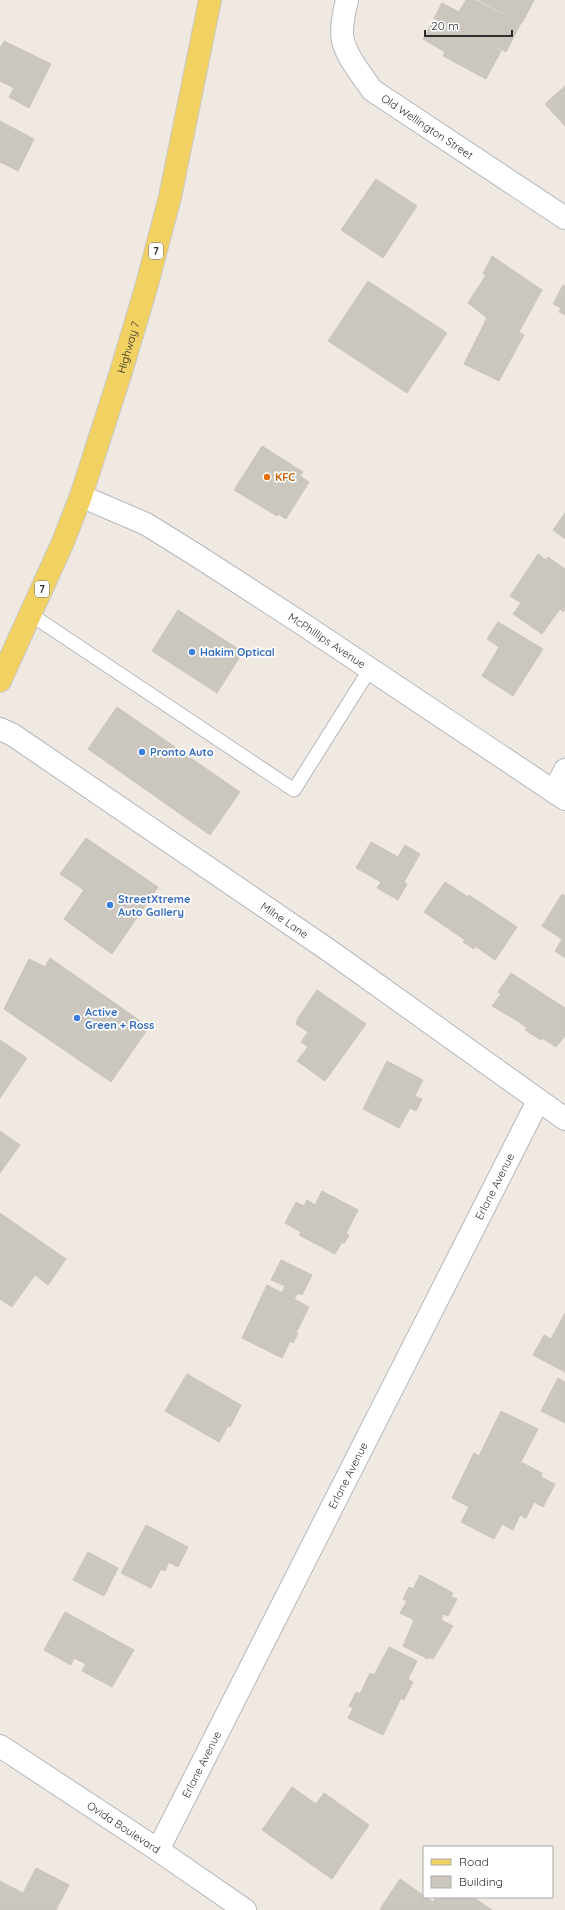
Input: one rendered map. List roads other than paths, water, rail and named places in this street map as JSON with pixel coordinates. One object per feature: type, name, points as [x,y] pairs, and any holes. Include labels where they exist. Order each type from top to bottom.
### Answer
[{"type":"main road","name":"Highway 7","points":[[0,681],[63,542],[81,496],[146,288],[170,197],[210,0]]},
{"type":"street","name":"Old Wellington Street","points":[[347,0],[343,16],[343,40],[355,65],[372,90],[565,218]]},
{"type":"street","name":"McPhillips Avenue","points":[[81,496],[146,524],[301,623],[559,796]]},
{"type":"street","name":"Milne Lane","points":[[0,729],[13,735],[327,949],[565,1119]]},
{"type":"street","points":[[559,796],[565,770]]},
{"type":"street","name":"Erlane Avenue","points":[[158,1850],[538,1101]]},
{"type":"street","name":"Ovida Boulevard","points":[[0,1746],[158,1850],[245,1910]]},
{"type":"lane","points":[[30,614],[294,790],[370,669]]},
{"type":"place","name":"KFC","points":[[267,477]]},
{"type":"place","name":"Hakim Optical","points":[[192,652]]},
{"type":"place","name":"Pronto Auto","points":[[142,752]]},
{"type":"place","name":"StreetXtreme Auto Gallery","points":[[110,905]]},
{"type":"place","name":"Active Green + Ross","points":[[77,1018]]}]
